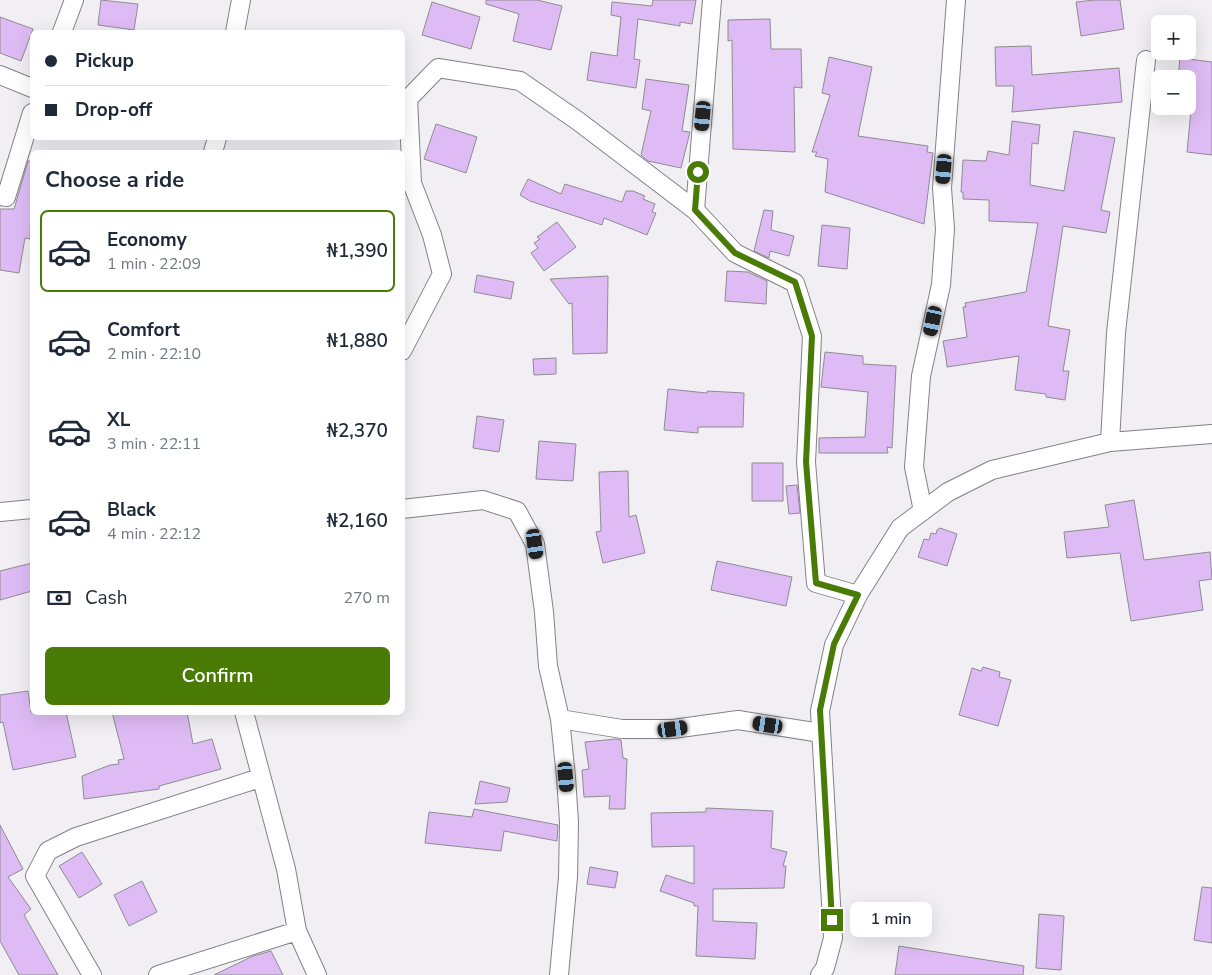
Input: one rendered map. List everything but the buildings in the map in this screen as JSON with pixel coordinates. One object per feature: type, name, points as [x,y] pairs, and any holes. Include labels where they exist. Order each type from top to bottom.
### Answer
[{"type":"street","points":[[63,30],[74,0]]},
{"type":"street","points":[[235,30],[241,0]]},
{"type":"street","points":[[695,210],[712,0]]},
{"type":"street","points":[[923,511],[914,467],[921,376],[941,285],[945,229],[942,188],[956,0]]},
{"type":"street","points":[[1110,442],[1116,333],[1146,60]]},
{"type":"street","points":[[405,345],[442,274],[432,234],[412,182],[408,99],[438,68],[520,82],[578,121],[695,210],[735,253],[795,282],[812,336],[806,462],[816,583],[858,595]]},
{"type":"street","points":[[0,75],[30,87]]},
{"type":"street","points":[[0,196],[6,197],[30,119]]},
{"type":"street","points":[[824,973],[833,938],[820,710],[834,644],[858,595],[900,528],[948,492],[992,470],[1110,442],[1212,434]]},
{"type":"street","points":[[405,509],[483,500],[518,511],[535,544],[548,666],[560,719],[569,822],[568,877],[559,975]]},
{"type":"street","points":[[0,512],[30,509]]},
{"type":"street","points":[[245,715],[260,778],[286,869],[297,931],[317,975]]},
{"type":"street","points":[[560,719],[622,729],[673,729],[738,720],[822,733]]},
{"type":"street","points":[[92,975],[35,876],[48,851],[76,837],[260,778]]},
{"type":"street","points":[[158,975],[297,931]]},
{"type":"route","points":[[698,172],[695,210],[735,253],[795,282],[812,336],[806,462],[816,583],[858,595],[834,644],[820,710],[832,920]]}]
